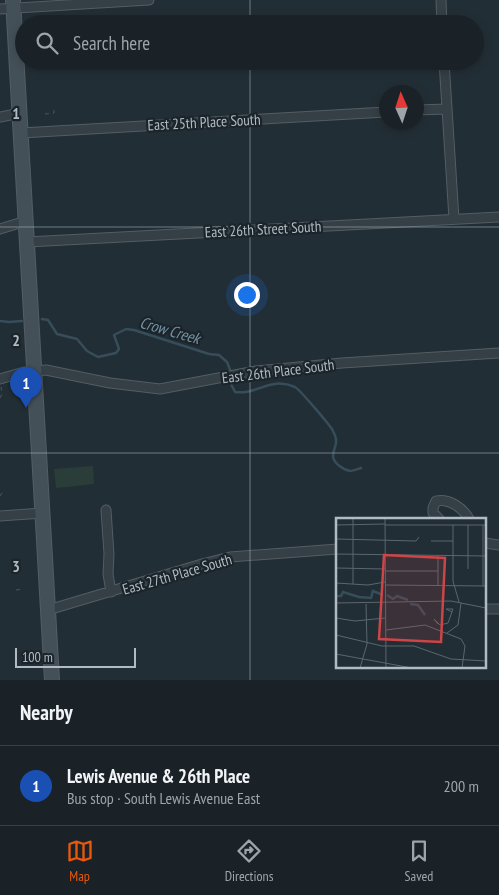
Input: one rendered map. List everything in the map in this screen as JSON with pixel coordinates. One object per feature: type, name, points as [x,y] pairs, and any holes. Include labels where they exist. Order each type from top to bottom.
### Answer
[{"type":"main road","points":[[9,5],[15,64]]},
{"type":"main road","points":[[16,70],[20,113],[52,680]]},
{"type":"street","points":[[9,5],[149,0]]},
{"type":"street","points":[[441,0],[442,15]]},
{"type":"street","points":[[445,70],[454,219]]},
{"type":"street","points":[[424,109],[447,108]]},
{"type":"street","name":"East 25th Place South","points":[[21,133],[379,112]]},
{"type":"street","points":[[0,117],[20,113]]},
{"type":"street","name":"East 26th Street South","points":[[27,242],[499,217]]},
{"type":"street","points":[[0,229],[26,221]]},
{"type":"street","name":"East 26th Place South","points":[[1,383],[34,371],[46,370],[110,383],[160,389],[193,384],[237,373],[342,363],[499,353]]},
{"type":"street","points":[[438,518],[433,513],[433,508],[436,501],[444,499],[453,503],[467,515],[468,518]]},
{"type":"street","points":[[106,510],[109,554],[108,574],[111,592]]},
{"type":"street","points":[[0,516],[42,513]]},
{"type":"street","points":[[486,543],[499,545]]},
{"type":"street","name":"East 27th Place South","points":[[48,610],[202,564],[230,558],[336,549]]},
{"type":"street","points":[[486,610],[499,609]]},
{"type":"path","points":[[46,114],[54,114],[54,109]]},
{"type":"path","points":[[0,398],[2,394],[1,383]]},
{"type":"path","points":[[0,496],[4,490]]},
{"type":"path","points":[[16,590],[24,589]]},
{"type":"green space","points":[[93,466],[94,484],[56,488],[54,469]]},
{"type":"waterway","name":"Crow Creek","points":[[42,319],[48,320],[57,334],[77,339],[87,351],[98,357],[116,353],[119,349],[114,335],[126,329],[209,354],[219,355],[227,362],[231,372]]},
{"type":"waterway","name":"Crow Creek","points":[[0,321],[22,321]]},
{"type":"waterway","name":"Crow Creek","points":[[231,384],[235,392],[251,391],[278,384],[295,387],[333,431],[336,439],[333,459],[337,464],[350,471],[361,468]]},
{"type":"place","name":"Lewis Avenue & 26th Place","points":[[26,408]]}]
